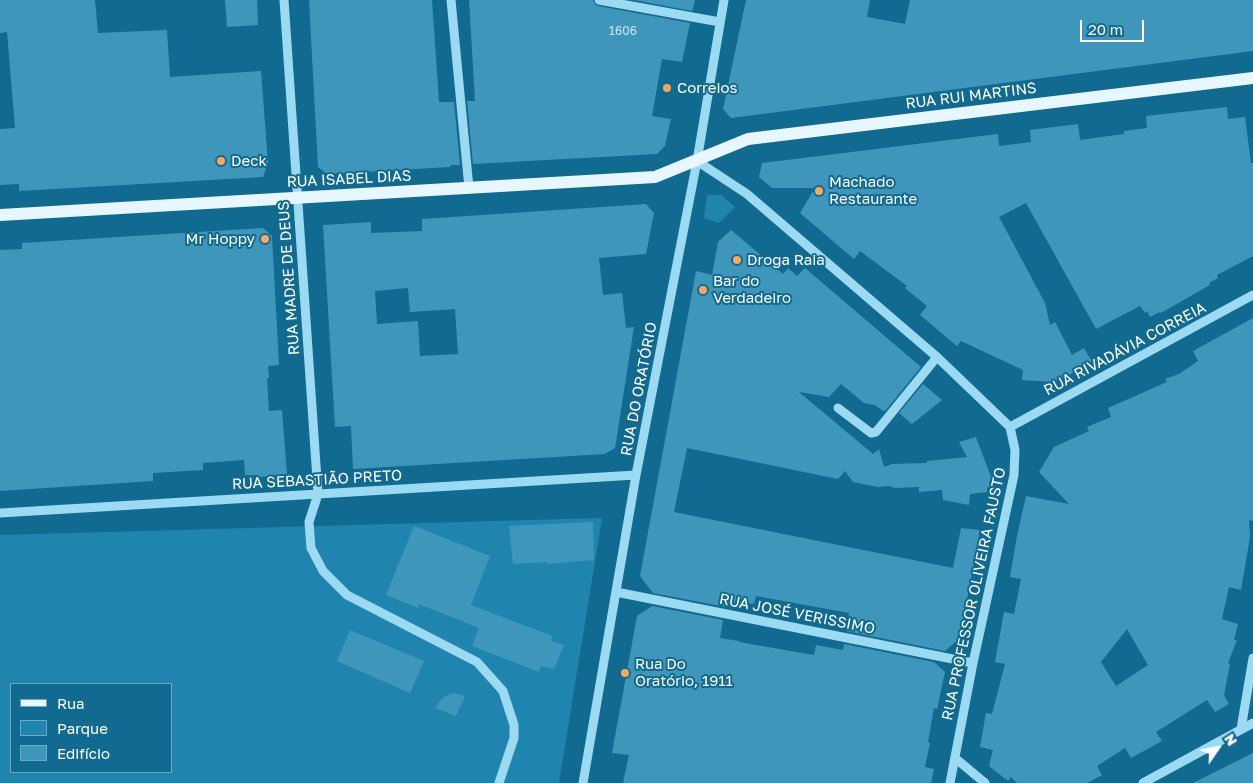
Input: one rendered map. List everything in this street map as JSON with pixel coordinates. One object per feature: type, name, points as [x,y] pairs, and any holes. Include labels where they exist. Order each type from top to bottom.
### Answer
[{"type":"main road","name":"RUA RUI MARTINS","points":[[697,161],[748,140],[1253,78]]},
{"type":"main road","name":"RUA ISABEL DIAS","points":[[0,214],[655,177],[697,161]]},
{"type":"street","name":"RUA MADRE DE DEUS","points":[[284,0],[318,494]]},
{"type":"street","points":[[451,0],[469,188]]},
{"type":"street","points":[[599,0],[720,22]]},
{"type":"street","name":"RUA DO ORATÓRIO","points":[[583,783],[636,475],[697,161],[724,0]]},
{"type":"street","points":[[697,161],[747,194],[937,357],[1010,427]]},
{"type":"street","name":"RUA RIVADÁVIA CORREIA","points":[[1010,427],[1253,295]]},
{"type":"street","points":[[838,408],[871,433],[876,432],[937,357]]},
{"type":"street","name":"RUA PROFESSOR OLIVEIRA FAUSTO","points":[[950,783],[973,663],[1014,475],[1015,450],[1010,427]]},
{"type":"street","name":"RUA SEBASTIÃO PRETO","points":[[0,513],[636,475]]},
{"type":"street","points":[[318,494],[309,522],[311,548],[323,571],[347,595],[477,662],[503,691],[514,725],[514,738],[499,783]]},
{"type":"street","name":"RUA JOSÉ VERISSIMO","points":[[616,592],[973,663]]},
{"type":"street","points":[[1241,729],[1253,658]]},
{"type":"street","points":[[1143,783],[1253,723]]},
{"type":"street","points":[[954,758],[985,783]]},
{"type":"green space","points":[[721,195],[735,207],[719,223],[704,218],[707,196]]},
{"type":"green space","points":[[602,518],[559,783],[0,783],[0,535]]},
{"type":"building","points":[[0,0],[95,0],[98,33],[167,30],[170,77],[261,71],[268,163],[263,177],[19,191],[19,184],[0,185],[0,129],[15,128],[7,32],[0,33]]},
{"type":"building","points":[[225,0],[257,0],[258,25],[227,27]]},
{"type":"building","points":[[309,0],[432,0],[439,102],[454,102],[460,165],[327,174],[318,167]]},
{"type":"building","points":[[469,0],[593,0],[598,6],[690,23],[682,62],[662,59],[652,116],[671,119],[665,146],[657,154],[473,164],[467,101],[475,101]]},
{"type":"building","points":[[634,0],[695,0],[692,11]]},
{"type":"building","points":[[746,0],[870,0],[867,17],[905,24],[910,0],[1253,0],[1253,51],[731,118],[723,109]]},
{"type":"building","points":[[1227,107],[1228,119],[1245,117],[1251,163],[1253,163],[1253,256],[1217,275],[1218,278],[1209,283],[1210,285],[1161,313],[1150,317],[1147,311],[1145,313],[1140,306],[1096,329],[1026,203],[999,217],[1045,303],[1050,325],[1055,322],[1072,355],[1084,348],[1092,362],[1064,378],[1052,382],[1022,380],[1023,370],[961,341],[957,346],[920,315],[927,306],[905,288],[907,286],[860,251],[854,259],[800,213],[815,188],[772,188],[759,177],[762,163],[998,134],[999,146],[1031,142],[1030,130],[1078,124],[1080,140],[1124,134],[1124,131],[1147,128],[1146,116]]},
{"type":"building","points":[[646,204],[654,213],[646,254],[599,258],[603,295],[622,293],[626,328],[634,327],[615,448],[605,454],[353,469],[351,426],[335,427],[323,225],[371,222],[371,233],[422,231],[422,219]],"holes":[[[408,288],[410,312],[455,309],[458,354],[420,356],[418,321],[377,324],[375,291]]]},
{"type":"building","points":[[263,228],[272,236],[279,365],[268,366],[269,411],[282,410],[287,474],[259,477],[258,475],[245,475],[244,460],[203,463],[203,470],[153,473],[153,481],[0,491],[0,250],[22,249],[22,243]]},
{"type":"building","points":[[731,230],[783,274],[788,268],[797,276],[805,268],[921,367],[886,410],[883,411],[875,405],[864,403],[841,384],[829,397],[799,392],[873,454],[879,449],[884,467],[892,464],[927,463],[927,461],[967,457],[959,442],[976,437],[994,485],[987,488],[987,492],[970,494],[969,505],[943,500],[942,490],[919,492],[919,487],[878,487],[853,482],[845,471],[838,479],[687,448],[674,512],[953,568],[961,528],[980,530],[960,638],[945,651],[846,631],[849,613],[756,596],[754,604],[727,601],[726,607],[653,593],[640,576],[696,271],[712,275],[718,242]]},
{"type":"building","points":[[1253,318],[1253,521],[1249,520],[1250,537],[1241,590],[1229,587],[1222,619],[1238,624],[1234,640],[1237,640],[1228,663],[1230,664],[1224,695],[1229,704],[1215,712],[1207,700],[1156,732],[1162,741],[1131,758],[1125,748],[1097,766],[1102,775],[1087,783],[1017,783],[1011,777],[1008,781],[989,766],[993,750],[980,747],[986,713],[992,714],[1005,664],[995,662],[1004,612],[1014,614],[1021,579],[1010,577],[1026,496],[1069,504],[1039,472],[1054,447],[1089,431],[1087,427],[1111,417],[1108,408],[1167,382],[1165,379],[1179,374],[1198,361],[1193,351]],"holes":[[[1127,629],[1148,665],[1116,686],[1101,662]]]},
{"type":"building","points":[[923,384],[942,400],[912,424],[899,413]]},
{"type":"building","points":[[593,522],[594,560],[547,564],[547,562],[513,564],[509,526]]},
{"type":"building","points":[[414,526],[490,556],[471,605],[552,636],[551,641],[564,645],[554,669],[541,666],[539,672],[472,646],[479,628],[419,604],[418,608],[386,595]]},
{"type":"building","points":[[652,606],[723,620],[720,638],[739,642],[814,655],[816,645],[843,650],[844,644],[934,662],[945,672],[937,709],[934,708],[928,742],[930,743],[925,767],[934,769],[931,783],[623,783],[629,755],[612,753],[637,616]]},
{"type":"building","points":[[350,630],[424,661],[410,693],[337,661]]},
{"type":"building","points":[[453,693],[465,696],[456,716],[435,708],[443,697]]},
{"type":"building","points":[[1253,753],[1253,783],[1193,783]]},
{"type":"place","name":"Correios","points":[[667,88]]},
{"type":"place","name":"Deck","points":[[221,161]]},
{"type":"place","name":"Machado Restaurante","points":[[819,191]]},
{"type":"place","name":"Mr Hoppy","points":[[265,239]]},
{"type":"place","name":"Droga Raia","points":[[737,260]]},
{"type":"place","name":"Bar do Verdadeiro","points":[[703,290]]},
{"type":"place","name":"Rua Do Oratório, 1911","points":[[625,673]]}]
